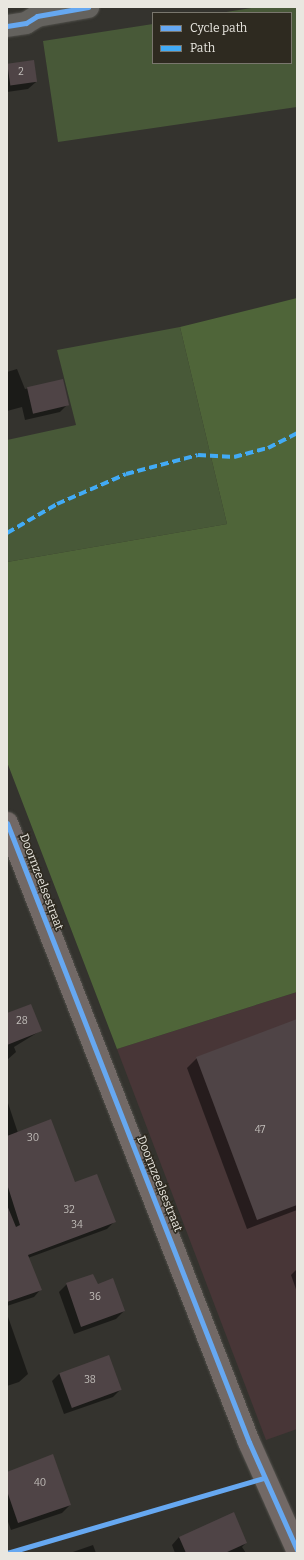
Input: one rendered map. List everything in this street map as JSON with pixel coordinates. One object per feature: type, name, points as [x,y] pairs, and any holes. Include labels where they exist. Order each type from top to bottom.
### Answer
[{"type":"main road","name":"Doornzeelsestraat","points":[[7,822],[249,1442],[297,1550]]},
{"type":"street","points":[[7,26],[26,23],[37,16],[88,7]]},
{"type":"shaded area","points":[[297,992],[297,1429],[266,1440],[117,1049]]},
{"type":"green space","points":[[258,7],[297,7],[297,107],[58,142],[43,41],[152,24],[152,64],[292,64],[292,12],[226,12]]},
{"type":"green space","points":[[297,298],[297,992],[117,1049],[7,762],[7,562],[227,524],[180,327]]},
{"type":"green space","points":[[180,327],[227,524],[7,562],[7,440],[76,425],[57,350]]},
{"type":"building","points":[[34,60],[37,82],[10,86],[7,64]]},
{"type":"building","points":[[63,379],[69,405],[33,414],[27,387]]},
{"type":"building","points":[[31,1004],[42,1031],[7,1045],[7,1013]]},
{"type":"building","points":[[297,1019],[297,1205],[257,1220],[196,1057]]},
{"type":"building","points":[[51,1119],[75,1182],[97,1174],[116,1222],[28,1255],[42,1290],[7,1302],[7,1205],[16,1227],[20,1225],[7,1184],[7,1136]]},
{"type":"building","points":[[93,1274],[98,1284],[113,1278],[125,1311],[81,1327],[66,1283]]},
{"type":"building","points":[[109,1355],[122,1390],[72,1408],[59,1373]]},
{"type":"building","points":[[53,1454],[71,1505],[18,1523],[7,1491],[7,1472]]},
{"type":"building","points":[[234,1512],[247,1543],[225,1553],[186,1553],[179,1537]]},
{"type":"marked path","points":[[7,533],[57,504],[126,474],[198,455],[234,457],[268,448],[297,433]]},
{"type":"cycle path","points":[[7,26],[26,23],[37,16],[88,7]]},
{"type":"cycle path","points":[[7,823],[249,1442],[297,1550]]},
{"type":"cycle path","points":[[7,1553],[263,1478]]}]
